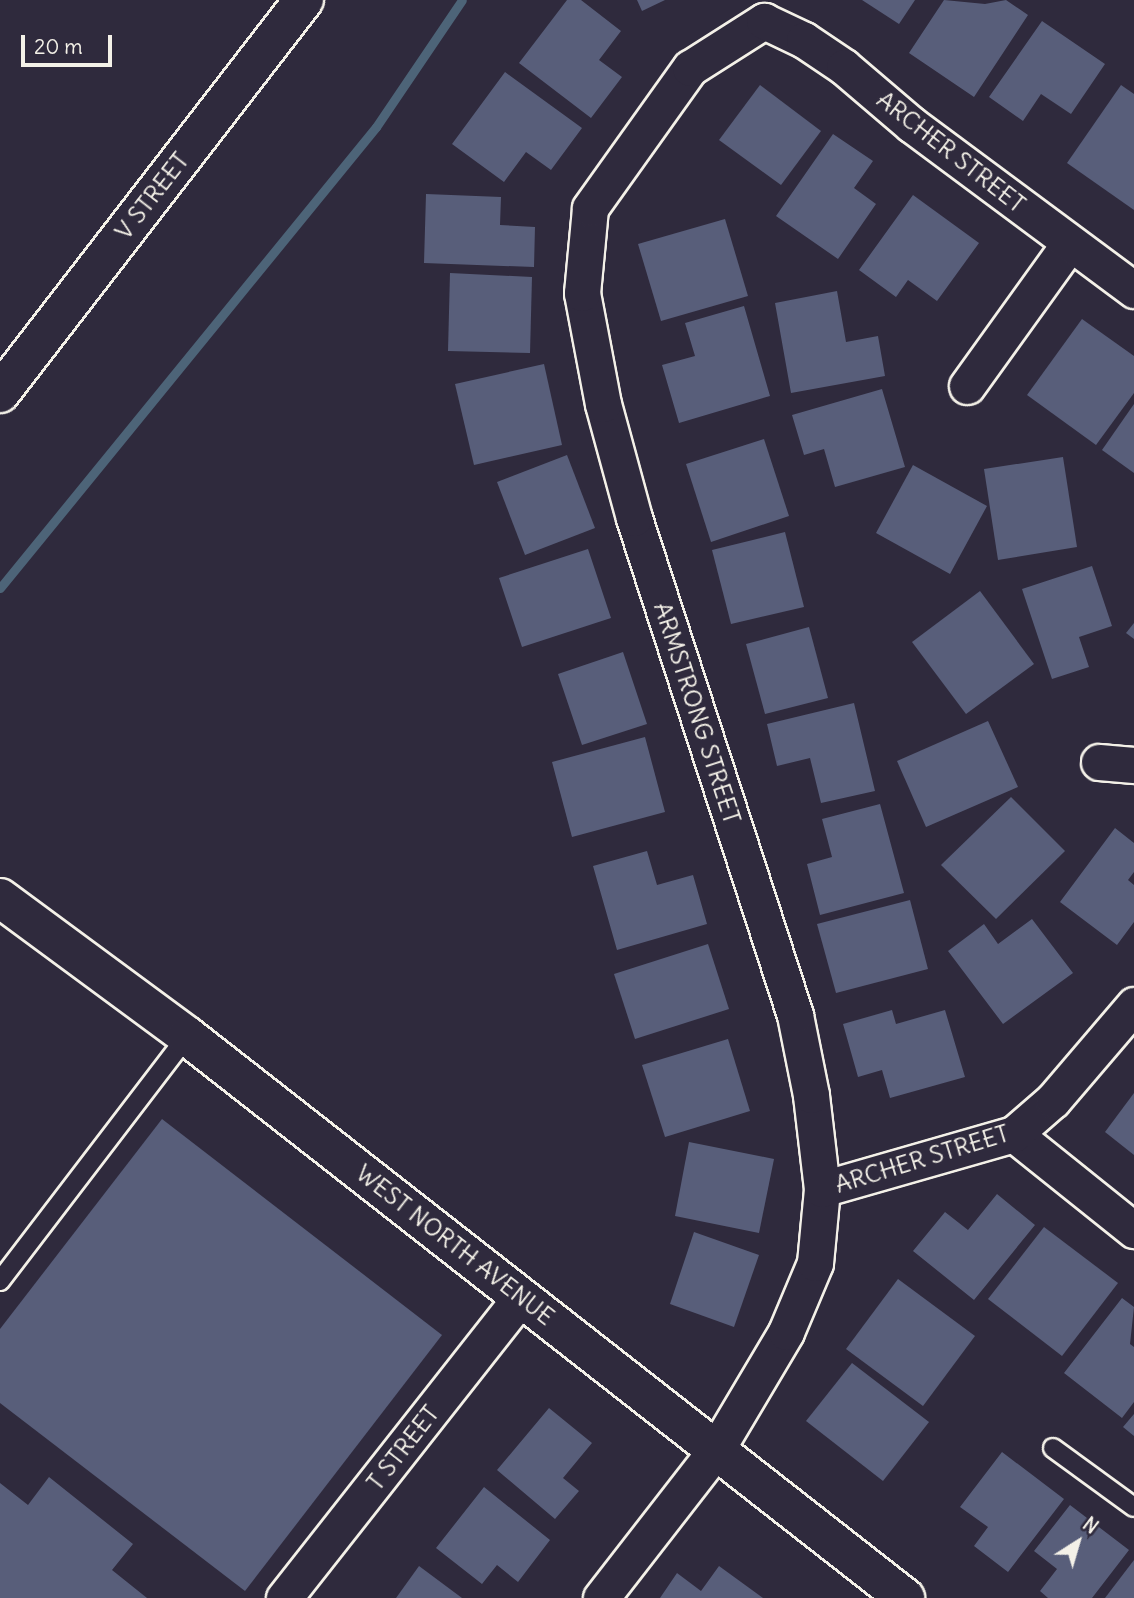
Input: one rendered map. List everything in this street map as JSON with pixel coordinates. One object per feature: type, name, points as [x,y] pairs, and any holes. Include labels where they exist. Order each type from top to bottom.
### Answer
[{"type":"street","name":"V STREET","points":[[0,393],[304,0]]},
{"type":"street","name":"ARCHER STREET","points":[[764,21],[804,40],[844,67],[1069,244],[1134,290]]},
{"type":"street","name":"ARMSTRONG STREET","points":[[601,1598],[716,1450],[791,1321],[815,1263],[822,1189],[811,1095],[795,1015],[634,519],[603,404],[582,293],[590,208],[690,68],[764,21]]},
{"type":"street","points":[[967,386],[1069,244]]},
{"type":"street","points":[[1099,762],[1134,765]]},
{"type":"street","name":"WEST NORTH AVENUE","points":[[0,898],[187,1036],[905,1598]]},
{"type":"street","name":"ARCHER STREET","points":[[822,1189],[1014,1134],[1053,1100],[1134,1005]]},
{"type":"street","points":[[1014,1134],[1134,1230]]},
{"type":"street","name":"T STREET","points":[[284,1598],[521,1297]]},
{"type":"lane","points":[[0,1281],[187,1036]]},
{"type":"lane","points":[[1053,1448],[1134,1507]]},
{"type":"building","points":[[567,0],[581,0],[621,31],[599,60],[622,77],[591,118],[519,63]]},
{"type":"building","points":[[637,0],[665,0],[642,11]]},
{"type":"building","points":[[862,0],[915,0],[899,24]]},
{"type":"building","points":[[944,0],[985,4],[1006,0],[1028,15],[974,97],[909,53]]},
{"type":"building","points":[[1042,21],[1105,64],[1071,114],[1041,94],[1023,121],[989,97]]},
{"type":"building","points":[[505,72],[582,128],[551,170],[526,152],[504,182],[452,144]]},
{"type":"building","points":[[760,85],[821,131],[781,185],[719,140]]},
{"type":"building","points":[[1121,85],[1134,94],[1134,210],[1067,163]]},
{"type":"building","points":[[833,134],[873,161],[854,188],[876,204],[838,259],[776,216]]},
{"type":"building","points":[[426,194],[501,197],[500,225],[535,227],[534,267],[424,263]]},
{"type":"building","points":[[913,195],[979,243],[937,301],[908,280],[896,297],[859,270]]},
{"type":"building","points":[[725,219],[748,296],[661,321],[638,244]]},
{"type":"building","points":[[450,273],[532,277],[530,353],[448,351]]},
{"type":"building","points":[[837,291],[846,342],[878,336],[885,376],[791,393],[775,303]]},
{"type":"building","points":[[744,306],[770,396],[679,423],[662,365],[695,356],[685,323]]},
{"type":"building","points":[[1082,319],[1134,356],[1134,393],[1096,445],[1027,395]]},
{"type":"building","points":[[544,364],[562,445],[474,465],[455,384]]},
{"type":"building","points":[[882,389],[905,467],[835,487],[824,449],[804,455],[792,415]]},
{"type":"building","points":[[1134,404],[1134,473],[1102,450]]},
{"type":"building","points":[[764,439],[789,516],[711,542],[686,464]]},
{"type":"building","points":[[567,455],[595,528],[525,555],[497,482]]},
{"type":"building","points":[[1063,457],[1077,547],[998,560],[984,469]]},
{"type":"building","points":[[913,465],[987,506],[950,574],[876,533]]},
{"type":"building","points":[[785,532],[804,607],[731,624],[712,550]]},
{"type":"building","points":[[588,549],[611,618],[522,647],[499,578]]},
{"type":"building","points":[[1092,566],[1112,626],[1079,637],[1089,667],[1052,679],[1022,589]]},
{"type":"building","points":[[980,591],[1034,664],[966,714],[912,642]]},
{"type":"building","points":[[1134,623],[1134,639],[1126,633]]},
{"type":"building","points":[[809,627],[828,698],[765,714],[746,644]]},
{"type":"building","points":[[623,652],[647,724],[582,745],[558,674]]},
{"type":"building","points":[[854,703],[875,791],[821,803],[810,758],[777,766],[767,724]]},
{"type":"building","points":[[988,721],[1018,787],[926,827],[897,761]]},
{"type":"building","points":[[645,737],[665,812],[572,837],[552,762]]},
{"type":"building","points":[[1011,797],[1065,851],[996,919],[941,865]]},
{"type":"building","points":[[880,804],[904,893],[820,915],[807,864],[832,857],[822,819]]},
{"type":"building","points":[[1115,828],[1134,843],[1134,872],[1128,880],[1134,885],[1134,922],[1117,945],[1060,902]]},
{"type":"building","points":[[647,851],[657,885],[693,875],[707,924],[617,950],[593,866]]},
{"type":"building","points":[[910,900],[928,969],[836,993],[817,924]]},
{"type":"building","points":[[1032,919],[1073,973],[1003,1024],[948,951],[984,924],[998,944]]},
{"type":"building","points":[[708,944],[729,1009],[635,1039],[614,974]]},
{"type":"building","points":[[892,1010],[896,1024],[945,1010],[965,1077],[890,1098],[882,1070],[858,1077],[843,1024]]},
{"type":"building","points":[[728,1039],[750,1111],[665,1137],[642,1065]]},
{"type":"building","points":[[1134,1093],[1134,1155],[1105,1132]]},
{"type":"building","points":[[162,1119],[442,1335],[245,1591],[0,1403],[0,1329]]},
{"type":"building","points":[[689,1142],[774,1159],[759,1233],[675,1216]]},
{"type":"building","points":[[997,1194],[1035,1225],[974,1300],[913,1251],[945,1212],[968,1230]]},
{"type":"building","points":[[1044,1227],[1118,1283],[1062,1356],[988,1299]]},
{"type":"building","points":[[694,1232],[759,1255],[734,1327],[670,1304]]},
{"type":"building","points":[[898,1279],[975,1336],[923,1406],[846,1349]]},
{"type":"building","points":[[1122,1298],[1134,1307],[1130,1344],[1134,1347],[1134,1402],[1122,1418],[1064,1373]]},
{"type":"building","points":[[852,1363],[929,1422],[883,1481],[806,1421]]},
{"type":"building","points":[[549,1408],[592,1443],[563,1478],[579,1491],[555,1519],[497,1470]]},
{"type":"building","points":[[1134,1414],[1134,1436],[1123,1427]]},
{"type":"building","points":[[1002,1452],[1064,1499],[1008,1572],[974,1546],[988,1527],[960,1507]]},
{"type":"building","points":[[49,1477],[133,1544],[112,1570],[147,1598],[0,1598],[0,1483],[28,1505]]},
{"type":"building","points":[[484,1487],[550,1540],[518,1582],[497,1565],[482,1584],[436,1548]]},
{"type":"building","points":[[1070,1505],[1129,1550],[1092,1598],[1048,1598],[1040,1591],[1057,1569],[1034,1551]]},
{"type":"building","points":[[1134,1560],[1134,1598],[1105,1598]]},
{"type":"building","points":[[419,1566],[462,1598],[396,1598]]},
{"type":"building","points":[[719,1566],[763,1598],[660,1598],[677,1573],[701,1591]]},
{"type":"waterway","points":[[0,588],[376,127],[462,0]]}]
